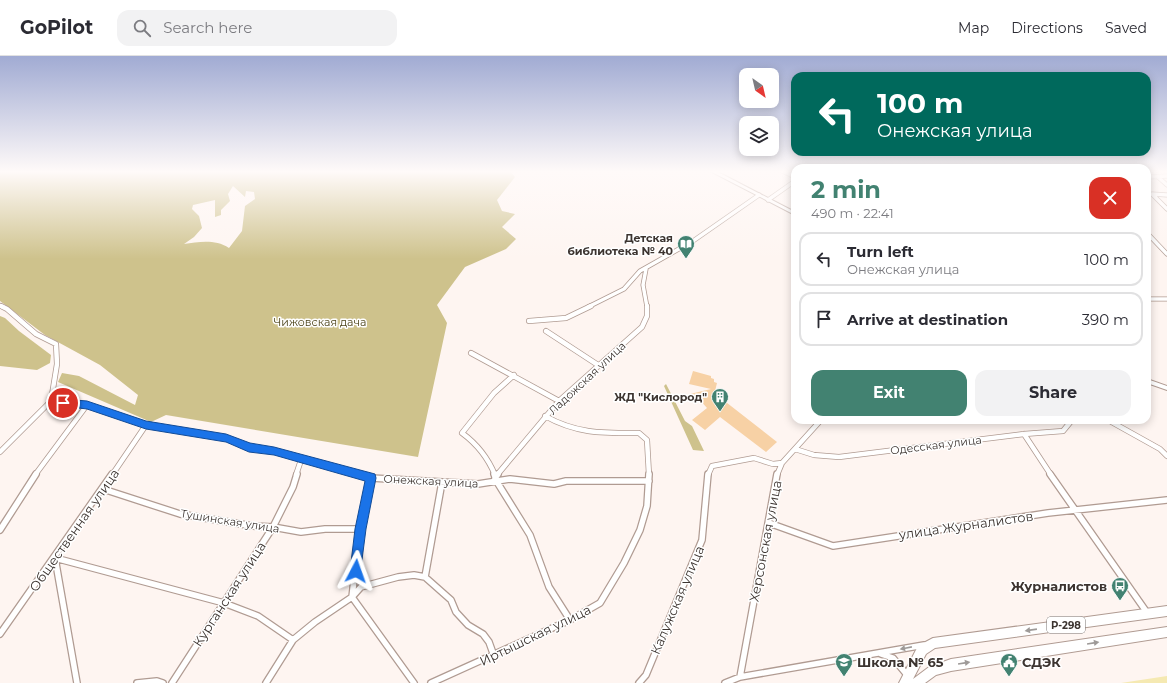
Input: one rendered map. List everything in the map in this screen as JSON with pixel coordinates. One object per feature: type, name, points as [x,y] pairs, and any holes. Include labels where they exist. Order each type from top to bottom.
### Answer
[{"type":"highway","name":"Р-298","points":[[933,643],[1167,611]]},
{"type":"highway","name":"Р-298","points":[[910,681],[934,669],[951,665],[1167,632]]},
{"type":"highway","points":[[910,681],[922,650],[933,643]]},
{"type":"street","points":[[529,321],[566,318],[601,303],[624,290],[627,285],[636,279],[640,271],[646,269],[693,241],[751,200]]},
{"type":"street","points":[[769,200],[791,212]]},
{"type":"street","points":[[1158,200],[1167,209]]},
{"type":"street","points":[[1151,237],[1167,254]]},
{"type":"street","name":"Ладожская улица","points":[[496,480],[545,416],[598,365],[642,328],[647,320],[648,312],[643,285],[646,269]]},
{"type":"street","points":[[1151,299],[1167,299]]},
{"type":"street","points":[[0,306],[7,309],[36,334],[56,344],[58,349],[58,360],[52,386],[51,402],[0,452]]},
{"type":"street","points":[[546,331],[598,365]]},
{"type":"street","points":[[471,353],[560,401]]},
{"type":"street","points":[[514,375],[494,393],[462,431],[463,435],[474,442],[483,452],[491,465],[496,480],[530,535],[549,587],[570,620]]},
{"type":"street","points":[[1151,382],[1167,388]]},
{"type":"street","name":"Онежская улица","points":[[51,402],[87,405],[146,425],[226,438],[249,448],[274,451],[301,460],[371,478],[478,484],[510,479],[554,484],[566,481],[649,481]]},
{"type":"street","points":[[0,530],[28,484],[87,405]]},
{"type":"street","name":"Иртышская улица","points":[[431,683],[494,656],[570,620],[600,603],[624,562],[640,530],[648,506],[649,481],[647,440],[644,436],[639,433],[585,432],[571,430],[545,416]]},
{"type":"street","name":"Херсонская улица","points":[[740,677],[778,472],[782,463],[817,424]]},
{"type":"street","name":"Одесская улица","points":[[795,449],[814,455],[839,456],[1024,434],[1063,431],[1069,424]]},
{"type":"street","points":[[1115,424],[1160,449],[1167,456]]},
{"type":"street","name":"Общественная улица","points":[[0,634],[55,558],[67,538],[103,489],[146,425]]},
{"type":"street","points":[[1024,434],[1074,510],[1148,614]]},
{"type":"street","name":"Калужская улица","points":[[639,683],[646,675],[702,540],[708,475],[712,466],[754,458],[773,464],[782,463]]},
{"type":"street","name":"Курганская улица","points":[[172,683],[273,527],[293,487],[301,460]]},
{"type":"street","points":[[371,478],[360,529],[352,597],[414,683]]},
{"type":"street","points":[[425,577],[442,482]]},
{"type":"street","name":"Тушинская улица","points":[[103,489],[180,514],[253,526],[273,527],[301,532],[325,528],[360,529]]},
{"type":"street","name":"улица Журналистов","points":[[769,524],[833,546],[1074,510],[1167,500]]},
{"type":"street","points":[[77,683],[55,558],[224,603],[258,616],[293,640]]},
{"type":"street","points":[[266,683],[293,640],[315,622],[352,597],[361,587],[398,577],[414,575],[425,577],[451,600],[456,612],[468,625],[483,634],[489,642],[494,656]]},
{"type":"street","points":[[726,683],[740,677],[878,654],[933,643]]},
{"type":"street","points":[[878,654],[893,658],[910,681]]},
{"type":"street","points":[[137,683],[157,681],[163,683]]},
{"type":"shaded area","points":[[1167,676],[1167,683],[1121,683]]},
{"type":"green space","name":"Чижовская дача","points":[[0,200],[214,200],[193,205],[192,209],[199,216],[202,228],[194,237],[184,244],[213,242],[229,248],[242,231],[245,206],[253,200],[497,200],[502,211],[515,214],[502,227],[516,239],[506,249],[465,267],[437,305],[447,323],[418,457],[166,415],[151,422],[58,382],[62,373],[79,376],[135,405],[138,395],[100,365],[45,335],[0,301]]},
{"type":"green space","name":"Чижовская дача","points":[[215,200],[230,200],[221,210],[221,215],[215,217]]},
{"type":"green space","points":[[0,316],[5,318],[19,331],[51,355],[50,363],[37,370],[0,366]]},
{"type":"green space","points":[[666,384],[685,421],[692,426],[704,451],[693,450],[664,386]]},
{"type":"building","name":"ЖД \"Кислород\"","points":[[693,371],[711,376],[711,378],[714,379],[714,382],[717,383],[714,395],[720,400],[722,399],[777,442],[766,452],[720,417],[705,430],[692,420],[707,408],[699,399],[694,400],[690,394],[711,389],[689,384]]},
{"type":"place","name":"Детская библиотека № 40","points":[[686,259]]},
{"type":"place","name":"ЖД \"Кислород\"","points":[[720,412]]},
{"type":"place","name":"Журналистов","points":[[1120,601]]},
{"type":"place","name":"Школа № 65","points":[[844,677]]},
{"type":"place","name":"СДЭК","points":[[1009,677]]},
{"type":"route","points":[[63,403],[87,405],[146,425],[226,438],[249,448],[274,451],[301,460],[371,478],[360,529],[356,557],[356,571]]}]
